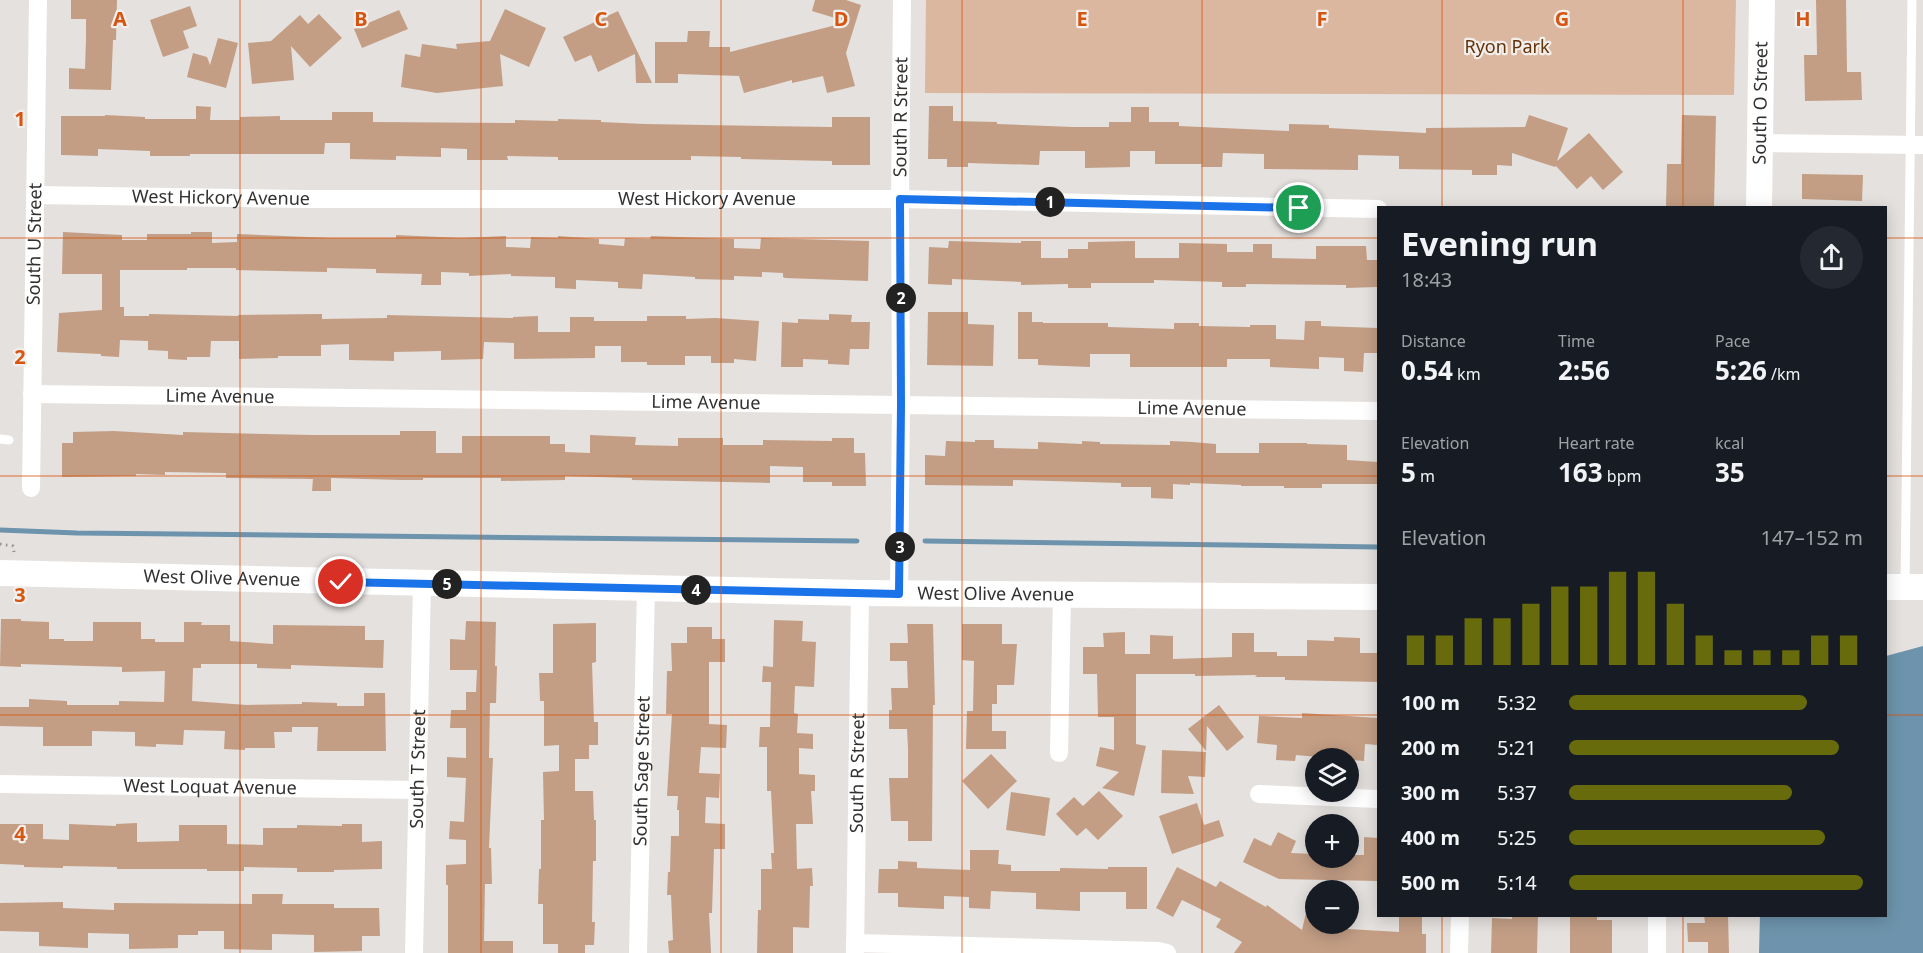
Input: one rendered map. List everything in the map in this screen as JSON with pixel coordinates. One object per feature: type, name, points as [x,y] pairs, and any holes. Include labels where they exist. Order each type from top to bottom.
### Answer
[{"type":"street","name":"South U Street","points":[[31,488],[38,0]]},
{"type":"street","name":"South R Street","points":[[899,594],[902,0]]},
{"type":"street","name":"South O Street","points":[[1759,206],[1762,0]]},
{"type":"street","points":[[1760,143],[1917,145]]},
{"type":"street","name":"West Hickory Avenue","points":[[36,195],[302,199],[900,199],[1377,209]]},
{"type":"street","name":"Lime Avenue","points":[[32,394],[1377,411]]},
{"type":"street","name":"West Olive Avenue","points":[[0,573],[899,594],[1377,597]]},
{"type":"street","name":"South T Street","points":[[414,953],[422,584]]},
{"type":"street","name":"South Sage Street","points":[[638,953],[646,589]]},
{"type":"street","name":"South R Street","points":[[855,948],[860,593]]},
{"type":"street","points":[[1059,753],[1062,594]]},
{"type":"street","name":"West Loquat Avenue","points":[[0,784],[419,790]]},
{"type":"street","points":[[1259,794],[1377,799]]},
{"type":"street","points":[[1459,953],[1460,917]]},
{"type":"street","points":[[1657,917],[1657,953]]},
{"type":"street","points":[[855,948],[1158,951],[1167,953]]},
{"type":"lane","points":[[1904,587],[1917,145],[1912,0]]},
{"type":"path","points":[[0,544],[13,546]]},
{"type":"green space","name":"Ryon Park","points":[[926,0],[1736,0],[1734,95],[925,93]]},
{"type":"water","points":[[1923,646],[1923,953],[1759,953],[1760,917],[1887,917],[1887,656]]},
{"type":"building","points":[[71,0],[117,0],[111,90],[69,89],[69,68],[85,69],[86,39],[86,19],[71,19]]},
{"type":"building","points":[[815,0],[846,0],[861,5],[846,53],[855,86],[827,93],[823,76],[792,83],[792,80],[744,93],[739,76],[678,74],[678,83],[655,83],[655,42],[687,42],[688,31],[710,31],[709,47],[730,47],[730,52],[848,22],[812,11]]},
{"type":"building","points":[[1816,0],[1846,0],[1847,72],[1861,72],[1862,100],[1805,101],[1804,55],[1817,55]]},
{"type":"building","points":[[190,6],[197,26],[183,31],[189,48],[163,57],[150,20]]},
{"type":"building","points":[[505,9],[546,28],[529,67],[500,54],[503,86],[437,93],[401,87],[405,54],[420,57],[422,44],[457,49],[456,44],[490,41]]},
{"type":"building","points":[[399,10],[408,29],[362,48],[354,29]]},
{"type":"building","points":[[618,11],[652,83],[636,83],[635,54],[598,72],[591,55],[575,62],[563,37]]},
{"type":"building","points":[[319,14],[342,38],[310,67],[291,46],[294,80],[252,84],[248,43],[271,41],[300,15],[308,24]]},
{"type":"building","points":[[218,38],[238,43],[226,88],[187,77],[193,53],[207,57],[210,65]]},
{"type":"building","points":[[196,106],[211,107],[210,120],[280,116],[280,120],[332,120],[332,112],[373,112],[373,122],[515,123],[515,120],[558,121],[558,119],[645,124],[832,127],[832,117],[870,117],[870,165],[832,165],[832,161],[691,156],[691,160],[558,160],[558,157],[507,156],[508,160],[467,160],[467,149],[441,148],[441,157],[396,156],[396,160],[350,159],[350,143],[325,143],[324,154],[150,156],[150,151],[98,149],[98,156],[61,155],[61,116],[105,115],[145,117],[145,119],[196,119]]},
{"type":"building","points":[[929,106],[953,106],[953,121],[1073,127],[1109,127],[1109,122],[1131,122],[1131,107],[1149,107],[1149,122],[1179,122],[1179,126],[1289,131],[1289,124],[1426,133],[1426,128],[1525,127],[1529,115],[1568,128],[1557,161],[1589,133],[1623,172],[1603,190],[1591,176],[1577,189],[1556,166],[1512,153],[1512,166],[1497,165],[1497,175],[1472,175],[1472,170],[1399,169],[1399,156],[1358,155],[1358,170],[1264,169],[1264,154],[1223,153],[1222,167],[1201,167],[1202,164],[1155,164],[1155,151],[1130,151],[1130,167],[1085,168],[1085,151],[1040,151],[1039,165],[968,163],[968,167],[947,167],[947,159],[928,159]]},
{"type":"building","points":[[1682,115],[1716,116],[1714,206],[1666,206],[1667,164],[1681,164]]},
{"type":"building","points":[[1802,174],[1863,175],[1862,201],[1802,199]]},
{"type":"building","points":[[63,232],[122,235],[122,240],[147,240],[147,234],[212,232],[212,243],[237,242],[237,234],[331,238],[396,238],[396,235],[461,238],[506,236],[506,247],[530,248],[531,237],[558,238],[558,236],[599,239],[599,244],[624,246],[625,238],[650,239],[651,236],[734,239],[734,248],[760,249],[761,238],[869,241],[868,281],[785,278],[783,273],[762,272],[762,277],[734,276],[734,280],[643,274],[642,289],[618,288],[618,282],[576,280],[576,289],[555,288],[555,277],[511,276],[511,274],[469,276],[469,273],[441,272],[441,285],[421,285],[422,274],[376,273],[376,269],[327,268],[327,272],[236,270],[236,268],[120,270],[120,307],[124,307],[124,316],[322,314],[322,319],[387,318],[387,315],[513,318],[538,316],[538,332],[570,332],[570,317],[594,317],[594,321],[647,321],[647,316],[686,316],[686,319],[759,321],[756,361],[734,359],[734,363],[711,363],[711,356],[685,356],[685,365],[647,365],[647,362],[621,362],[621,346],[595,346],[595,358],[514,359],[514,343],[484,342],[483,359],[441,360],[441,351],[394,352],[394,361],[349,360],[349,344],[321,345],[321,356],[239,359],[239,341],[211,341],[210,357],[187,357],[187,360],[168,359],[168,351],[148,350],[148,341],[120,340],[119,357],[101,356],[101,354],[57,352],[59,313],[102,310],[102,274],[62,274]]},
{"type":"building","points":[[949,241],[1021,243],[1021,241],[1041,241],[1041,258],[1068,258],[1068,249],[1088,249],[1088,242],[1135,241],[1135,258],[1179,258],[1179,243],[1227,244],[1227,252],[1253,252],[1253,244],[1272,244],[1272,258],[1316,259],[1316,246],[1366,246],[1367,260],[1377,260],[1377,287],[1246,284],[1246,287],[1222,287],[1222,282],[1154,280],[1154,283],[1091,283],[1091,288],[1068,288],[1068,284],[1021,285],[1021,282],[952,279],[952,285],[928,284],[929,247],[948,248]]},
{"type":"building","points":[[928,312],[968,312],[968,324],[994,325],[993,366],[927,365]]},
{"type":"building","points":[[1018,312],[1032,312],[1032,322],[1108,323],[1108,327],[1174,329],[1174,323],[1250,327],[1250,325],[1276,325],[1276,339],[1304,340],[1305,321],[1321,321],[1321,326],[1377,328],[1377,353],[1364,353],[1363,372],[1344,371],[1344,358],[1319,357],[1319,369],[1270,367],[1270,359],[1227,359],[1227,367],[1130,367],[1130,354],[1090,354],[1090,367],[1038,365],[1038,359],[1018,359]]},
{"type":"building","points":[[829,314],[852,315],[851,322],[870,322],[869,349],[850,349],[849,365],[828,364],[828,360],[803,359],[803,367],[781,367],[782,322],[798,323],[798,319],[829,320]]},
{"type":"building","points":[[114,431],[183,435],[183,432],[400,435],[400,431],[436,431],[436,453],[462,453],[462,436],[550,436],[550,444],[565,444],[565,452],[590,453],[590,435],[636,437],[635,445],[678,446],[678,438],[723,438],[723,445],[763,445],[763,440],[832,441],[832,438],[854,438],[854,453],[865,453],[866,486],[832,486],[832,482],[803,482],[803,467],[770,466],[770,483],[565,476],[565,480],[501,481],[501,478],[400,480],[331,478],[331,491],[312,491],[313,479],[226,478],[226,473],[165,472],[165,475],[62,477],[62,443],[73,443],[73,432]]},
{"type":"building","points":[[975,440],[994,440],[994,448],[1038,449],[1038,442],[1082,444],[1082,441],[1100,442],[1100,444],[1170,445],[1170,441],[1192,442],[1216,444],[1216,453],[1259,453],[1259,443],[1347,445],[1347,460],[1377,462],[1377,484],[1322,484],[1322,488],[1284,488],[1284,486],[1173,484],[1173,499],[1151,498],[1151,487],[1121,487],[1121,483],[1013,480],[1013,486],[925,485],[925,455],[945,456],[946,441],[975,442]]},
{"type":"building","points":[[1,619],[49,622],[49,639],[64,639],[64,641],[93,641],[93,622],[141,622],[141,639],[155,639],[155,642],[184,642],[184,622],[202,622],[201,625],[230,625],[230,641],[273,644],[273,625],[365,626],[365,640],[384,640],[383,668],[291,665],[291,669],[257,668],[257,664],[201,664],[201,668],[193,668],[192,701],[247,705],[302,704],[302,702],[364,706],[364,693],[385,693],[386,751],[317,751],[318,727],[292,727],[292,732],[274,732],[275,748],[224,749],[225,731],[184,730],[183,745],[135,746],[135,732],[92,731],[92,746],[43,746],[43,727],[0,726],[0,707],[29,707],[29,699],[67,701],[67,705],[119,705],[119,701],[164,702],[165,671],[122,672],[122,667],[21,664],[21,667],[0,666]]},
{"type":"building","points":[[774,620],[803,621],[802,641],[816,642],[814,687],[795,686],[794,713],[798,714],[797,733],[813,734],[813,749],[799,748],[799,774],[815,775],[815,791],[811,791],[813,824],[796,824],[797,869],[812,868],[813,886],[810,886],[809,928],[793,927],[793,953],[757,953],[758,910],[761,910],[761,869],[772,869],[771,853],[774,853],[771,791],[767,791],[767,747],[759,747],[760,727],[770,727],[771,682],[762,682],[763,666],[773,667]]},
{"type":"building","points":[[466,621],[496,622],[496,703],[490,703],[489,758],[493,758],[489,848],[491,848],[492,884],[485,884],[484,941],[513,941],[513,953],[448,953],[446,865],[466,864],[466,840],[449,839],[450,821],[464,822],[466,778],[447,777],[447,757],[466,758],[466,728],[450,728],[451,710],[466,710],[466,692],[476,692],[477,670],[450,670],[450,639],[465,640]]},
{"type":"building","points":[[596,623],[596,662],[592,663],[594,722],[598,722],[598,745],[589,745],[589,759],[575,759],[575,791],[593,791],[594,820],[596,820],[592,922],[595,922],[594,945],[585,945],[585,953],[558,953],[558,944],[543,944],[543,904],[538,904],[541,820],[544,820],[543,772],[559,771],[559,745],[544,746],[544,701],[540,701],[539,673],[553,673],[553,624]]},
{"type":"building","points":[[907,624],[933,624],[935,705],[933,705],[932,841],[908,841],[908,821],[891,821],[889,778],[908,778],[908,748],[907,729],[889,729],[889,710],[892,710],[891,688],[908,688],[907,661],[890,661],[890,643],[908,643]]},
{"type":"building","points":[[962,624],[1002,624],[1002,644],[1017,644],[1014,685],[997,685],[997,704],[992,704],[992,731],[1006,731],[1006,749],[966,749],[967,711],[973,711],[974,661],[962,660]]},
{"type":"building","points":[[687,627],[712,627],[712,639],[725,639],[725,662],[709,662],[709,724],[727,725],[726,748],[701,747],[699,773],[720,774],[719,798],[706,797],[705,823],[725,824],[725,849],[714,849],[712,913],[709,913],[711,953],[669,953],[668,941],[673,940],[671,895],[667,895],[671,836],[679,836],[679,810],[677,810],[678,796],[667,796],[672,714],[666,714],[667,671],[672,671],[671,643],[687,643]]},
{"type":"building","points":[[1125,632],[1125,654],[1150,654],[1150,635],[1173,636],[1173,659],[1232,657],[1232,633],[1254,633],[1254,652],[1277,652],[1277,656],[1307,656],[1307,640],[1334,641],[1334,637],[1360,638],[1360,653],[1377,653],[1377,682],[1285,680],[1285,677],[1255,677],[1257,675],[1136,674],[1136,744],[1146,746],[1134,796],[1102,788],[1119,772],[1096,766],[1100,747],[1114,750],[1114,717],[1098,717],[1097,674],[1083,674],[1083,647],[1104,647],[1103,633]]},
{"type":"building","points":[[1219,705],[1244,737],[1227,751],[1207,726],[1206,751],[1188,729]]},
{"type":"building","points":[[1302,713],[1377,718],[1377,745],[1365,744],[1364,761],[1359,761],[1359,748],[1305,748],[1305,756],[1296,755],[1295,761],[1276,760],[1277,745],[1257,743],[1259,716],[1302,718]]},
{"type":"building","points":[[1162,750],[1206,752],[1205,777],[1188,776],[1194,794],[1161,793]]},
{"type":"building","points":[[991,754],[1017,781],[988,809],[962,781]]},
{"type":"building","points":[[1099,791],[1123,816],[1098,840],[1086,828],[1077,836],[1056,814],[1074,797],[1083,806]]},
{"type":"building","points":[[1011,792],[1050,798],[1045,836],[1006,830]]},
{"type":"building","points":[[1197,803],[1204,825],[1219,820],[1224,836],[1172,854],[1159,816]]},
{"type":"building","points":[[137,823],[137,842],[179,841],[179,825],[227,825],[227,844],[263,845],[263,828],[362,824],[362,842],[382,841],[382,869],[297,872],[297,868],[244,867],[244,871],[207,871],[207,869],[117,869],[117,867],[24,867],[24,865],[0,864],[0,824],[43,824],[43,839],[69,840],[69,824],[116,826],[116,824]]},
{"type":"building","points":[[1278,832],[1296,841],[1291,853],[1305,854],[1305,868],[1359,868],[1359,855],[1364,855],[1364,837],[1377,838],[1377,881],[1279,879],[1243,862],[1254,838],[1271,846]]},
{"type":"building","points":[[970,850],[999,850],[998,864],[1011,865],[1011,871],[1147,867],[1147,909],[1126,909],[1126,892],[1080,892],[1080,911],[1036,909],[1036,893],[991,891],[990,909],[969,908],[969,897],[944,896],[944,909],[898,907],[898,893],[878,893],[879,869],[898,869],[898,861],[917,862],[917,868],[970,870]]},
{"type":"building","points":[[1177,867],[1216,887],[1220,881],[1266,907],[1267,905],[1302,930],[1305,917],[1305,934],[1359,934],[1359,930],[1399,932],[1399,917],[1422,917],[1422,934],[1426,934],[1426,953],[1234,953],[1242,942],[1216,927],[1221,919],[1182,900],[1173,917],[1156,908]]},
{"type":"building","points":[[252,894],[283,894],[282,904],[334,904],[334,908],[379,908],[380,936],[362,936],[362,951],[314,952],[314,935],[272,934],[272,950],[224,949],[224,931],[198,931],[198,935],[178,935],[178,948],[129,949],[129,934],[88,933],[88,948],[39,946],[39,932],[0,931],[0,903],[63,902],[63,908],[114,910],[114,903],[252,904]]},
{"type":"building","points":[[1512,917],[1538,917],[1537,953],[1491,953],[1492,918],[1512,919]]},
{"type":"building","points":[[1570,917],[1597,917],[1597,920],[1612,920],[1612,953],[1570,953]]},
{"type":"building","points":[[1704,917],[1728,917],[1729,953],[1708,953],[1708,942],[1688,942],[1687,923],[1705,923]]},
{"type":"waterway","points":[[0,530],[77,533],[857,541]]},
{"type":"waterway","points":[[925,541],[1377,547]]},
{"type":"route","points":[[341,582],[899,594],[900,199],[1299,208]]}]
